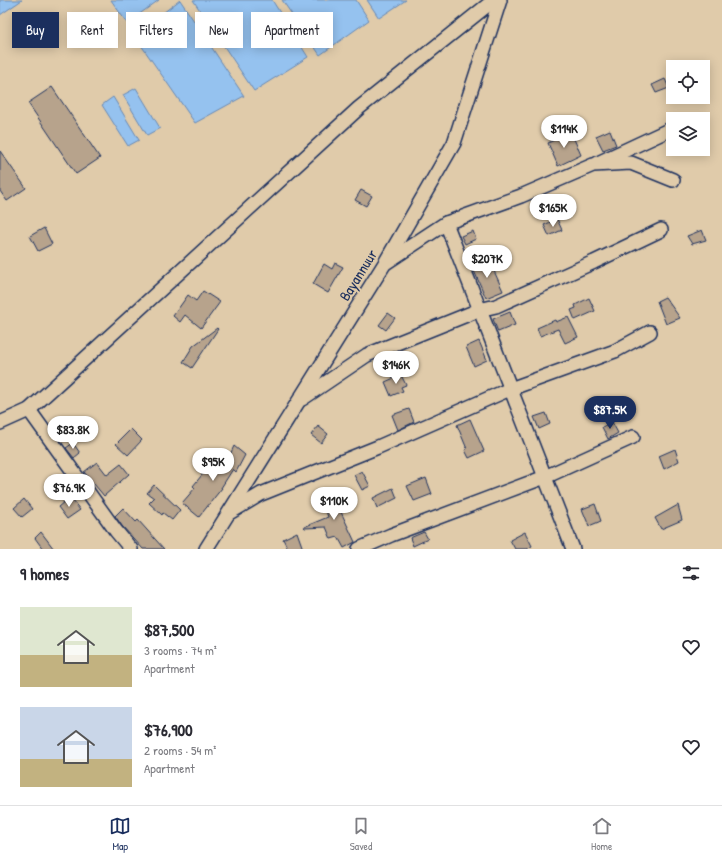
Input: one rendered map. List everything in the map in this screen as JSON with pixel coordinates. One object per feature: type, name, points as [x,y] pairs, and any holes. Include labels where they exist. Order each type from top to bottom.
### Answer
[{"type":"street","points":[[0,423],[29,410],[359,108],[494,0]]},
{"type":"street","name":"Bayannuur","points":[[206,549],[385,263],[454,143],[500,0]]},
{"type":"street","points":[[385,263],[446,223],[521,196],[666,131]]},
{"type":"street","points":[[593,165],[631,163],[673,180]]},
{"type":"street","points":[[446,223],[573,549]]},
{"type":"street","points":[[298,402],[367,355],[479,310],[496,306],[661,230]]},
{"type":"street","points":[[228,514],[261,494],[378,447],[510,389],[615,351],[650,332]]},
{"type":"street","points":[[29,410],[116,531],[131,549]]},
{"type":"street","points":[[359,549],[391,535],[545,477],[633,437]]},
{"type":"water","points":[[0,0],[22,0],[0,15]]},
{"type":"water","points":[[111,0],[159,0],[142,12],[126,12],[126,22]]},
{"type":"water","points":[[180,0],[195,22],[195,48],[212,48],[244,96],[195,123],[143,48],[187,48],[187,12],[164,12]]},
{"type":"water","points":[[193,0],[272,0],[280,12],[251,12],[251,48],[302,48],[308,57],[254,91],[225,48],[243,48],[243,12],[201,12]]},
{"type":"water","points":[[282,0],[356,0],[369,20],[333,46],[333,12],[290,12]]},
{"type":"water","points":[[367,0],[406,0],[379,18]]},
{"type":"water","points":[[315,48],[330,48],[320,55]]},
{"type":"water","points":[[136,88],[160,128],[147,135],[123,95]]},
{"type":"water","points":[[113,97],[139,140],[128,146],[102,105]]},
{"type":"building","points":[[665,79],[666,89],[656,93],[652,85]]},
{"type":"building","points":[[52,87],[100,158],[76,174],[28,103]]},
{"type":"building","points":[[610,130],[616,145],[603,150],[596,136]]},
{"type":"building","points":[[571,132],[581,155],[558,166],[548,143]]},
{"type":"building","points":[[0,151],[26,188],[7,201],[0,191]]},
{"type":"building","points":[[361,190],[372,196],[366,206],[355,200]]},
{"type":"building","points":[[557,219],[562,230],[549,236],[544,225]]},
{"type":"building","points":[[44,228],[52,244],[38,251],[30,236]]},
{"type":"building","points":[[702,230],[706,240],[692,244],[687,236]]},
{"type":"building","points":[[473,231],[476,239],[465,244],[461,236]]},
{"type":"building","points":[[480,260],[482,265],[490,262],[503,291],[486,298],[471,264]]},
{"type":"building","points":[[335,263],[343,267],[328,293],[313,284],[324,264],[332,269]]},
{"type":"building","points":[[203,291],[220,302],[201,328],[185,315],[180,322],[173,316],[188,295],[196,301]]},
{"type":"building","points":[[665,297],[680,318],[666,324],[657,301]]},
{"type":"building","points":[[589,298],[595,311],[575,320],[571,310],[576,308],[575,305]]},
{"type":"building","points":[[510,312],[515,325],[498,332],[493,319]]},
{"type":"building","points":[[388,313],[395,318],[386,330],[379,325]]},
{"type":"building","points":[[568,317],[578,337],[565,343],[558,329],[540,336],[537,328],[555,320],[556,322]]},
{"type":"building","points":[[217,328],[218,329],[192,368],[183,362],[193,346]]},
{"type":"building","points":[[479,341],[487,360],[474,366],[466,347]]},
{"type":"building","points":[[401,375],[406,385],[401,387],[403,391],[391,396],[385,382]]},
{"type":"building","points":[[409,409],[414,422],[398,430],[392,415]]},
{"type":"building","points":[[546,413],[550,424],[539,429],[534,417]]},
{"type":"building","points":[[470,419],[484,451],[469,458],[457,425]]},
{"type":"building","points":[[612,422],[618,433],[608,439],[602,427]]},
{"type":"building","points":[[318,426],[328,434],[321,443],[311,435]]},
{"type":"building","points":[[131,429],[142,440],[128,455],[116,444]]},
{"type":"building","points":[[73,443],[80,453],[74,458],[66,448]]},
{"type":"building","points":[[234,446],[245,455],[236,472],[233,469],[222,488],[199,517],[182,503],[195,488],[193,486],[206,470],[224,454],[228,459]]},
{"type":"building","points":[[675,449],[679,461],[664,469],[659,456]]},
{"type":"building","points":[[97,462],[107,475],[121,464],[129,474],[104,496],[84,472]]},
{"type":"building","points":[[362,471],[370,486],[362,490],[354,475]]},
{"type":"building","points":[[426,478],[432,494],[414,501],[407,486]]},
{"type":"building","points":[[154,485],[180,510],[172,520],[163,513],[162,515],[149,503],[154,498],[147,493]]},
{"type":"building","points":[[393,488],[397,498],[377,508],[373,498]]},
{"type":"building","points":[[335,492],[341,512],[355,542],[344,548],[338,537],[331,539],[326,527],[304,527],[328,517],[321,497]]},
{"type":"building","points":[[70,497],[80,510],[67,519],[58,507]]},
{"type":"building","points":[[24,499],[32,509],[22,517],[14,508]]},
{"type":"building","points":[[595,504],[601,521],[589,526],[582,509]]},
{"type":"building","points":[[678,505],[682,520],[661,529],[655,518]]},
{"type":"building","points":[[123,508],[136,522],[138,520],[164,549],[143,549],[115,516]]},
{"type":"building","points":[[41,532],[54,549],[43,549],[35,538]]},
{"type":"building","points":[[297,532],[303,549],[288,549],[283,539]]},
{"type":"building","points":[[424,532],[428,539],[413,546],[410,538]]},
{"type":"building","points":[[525,532],[532,546],[527,549],[515,549],[510,540]]}]
